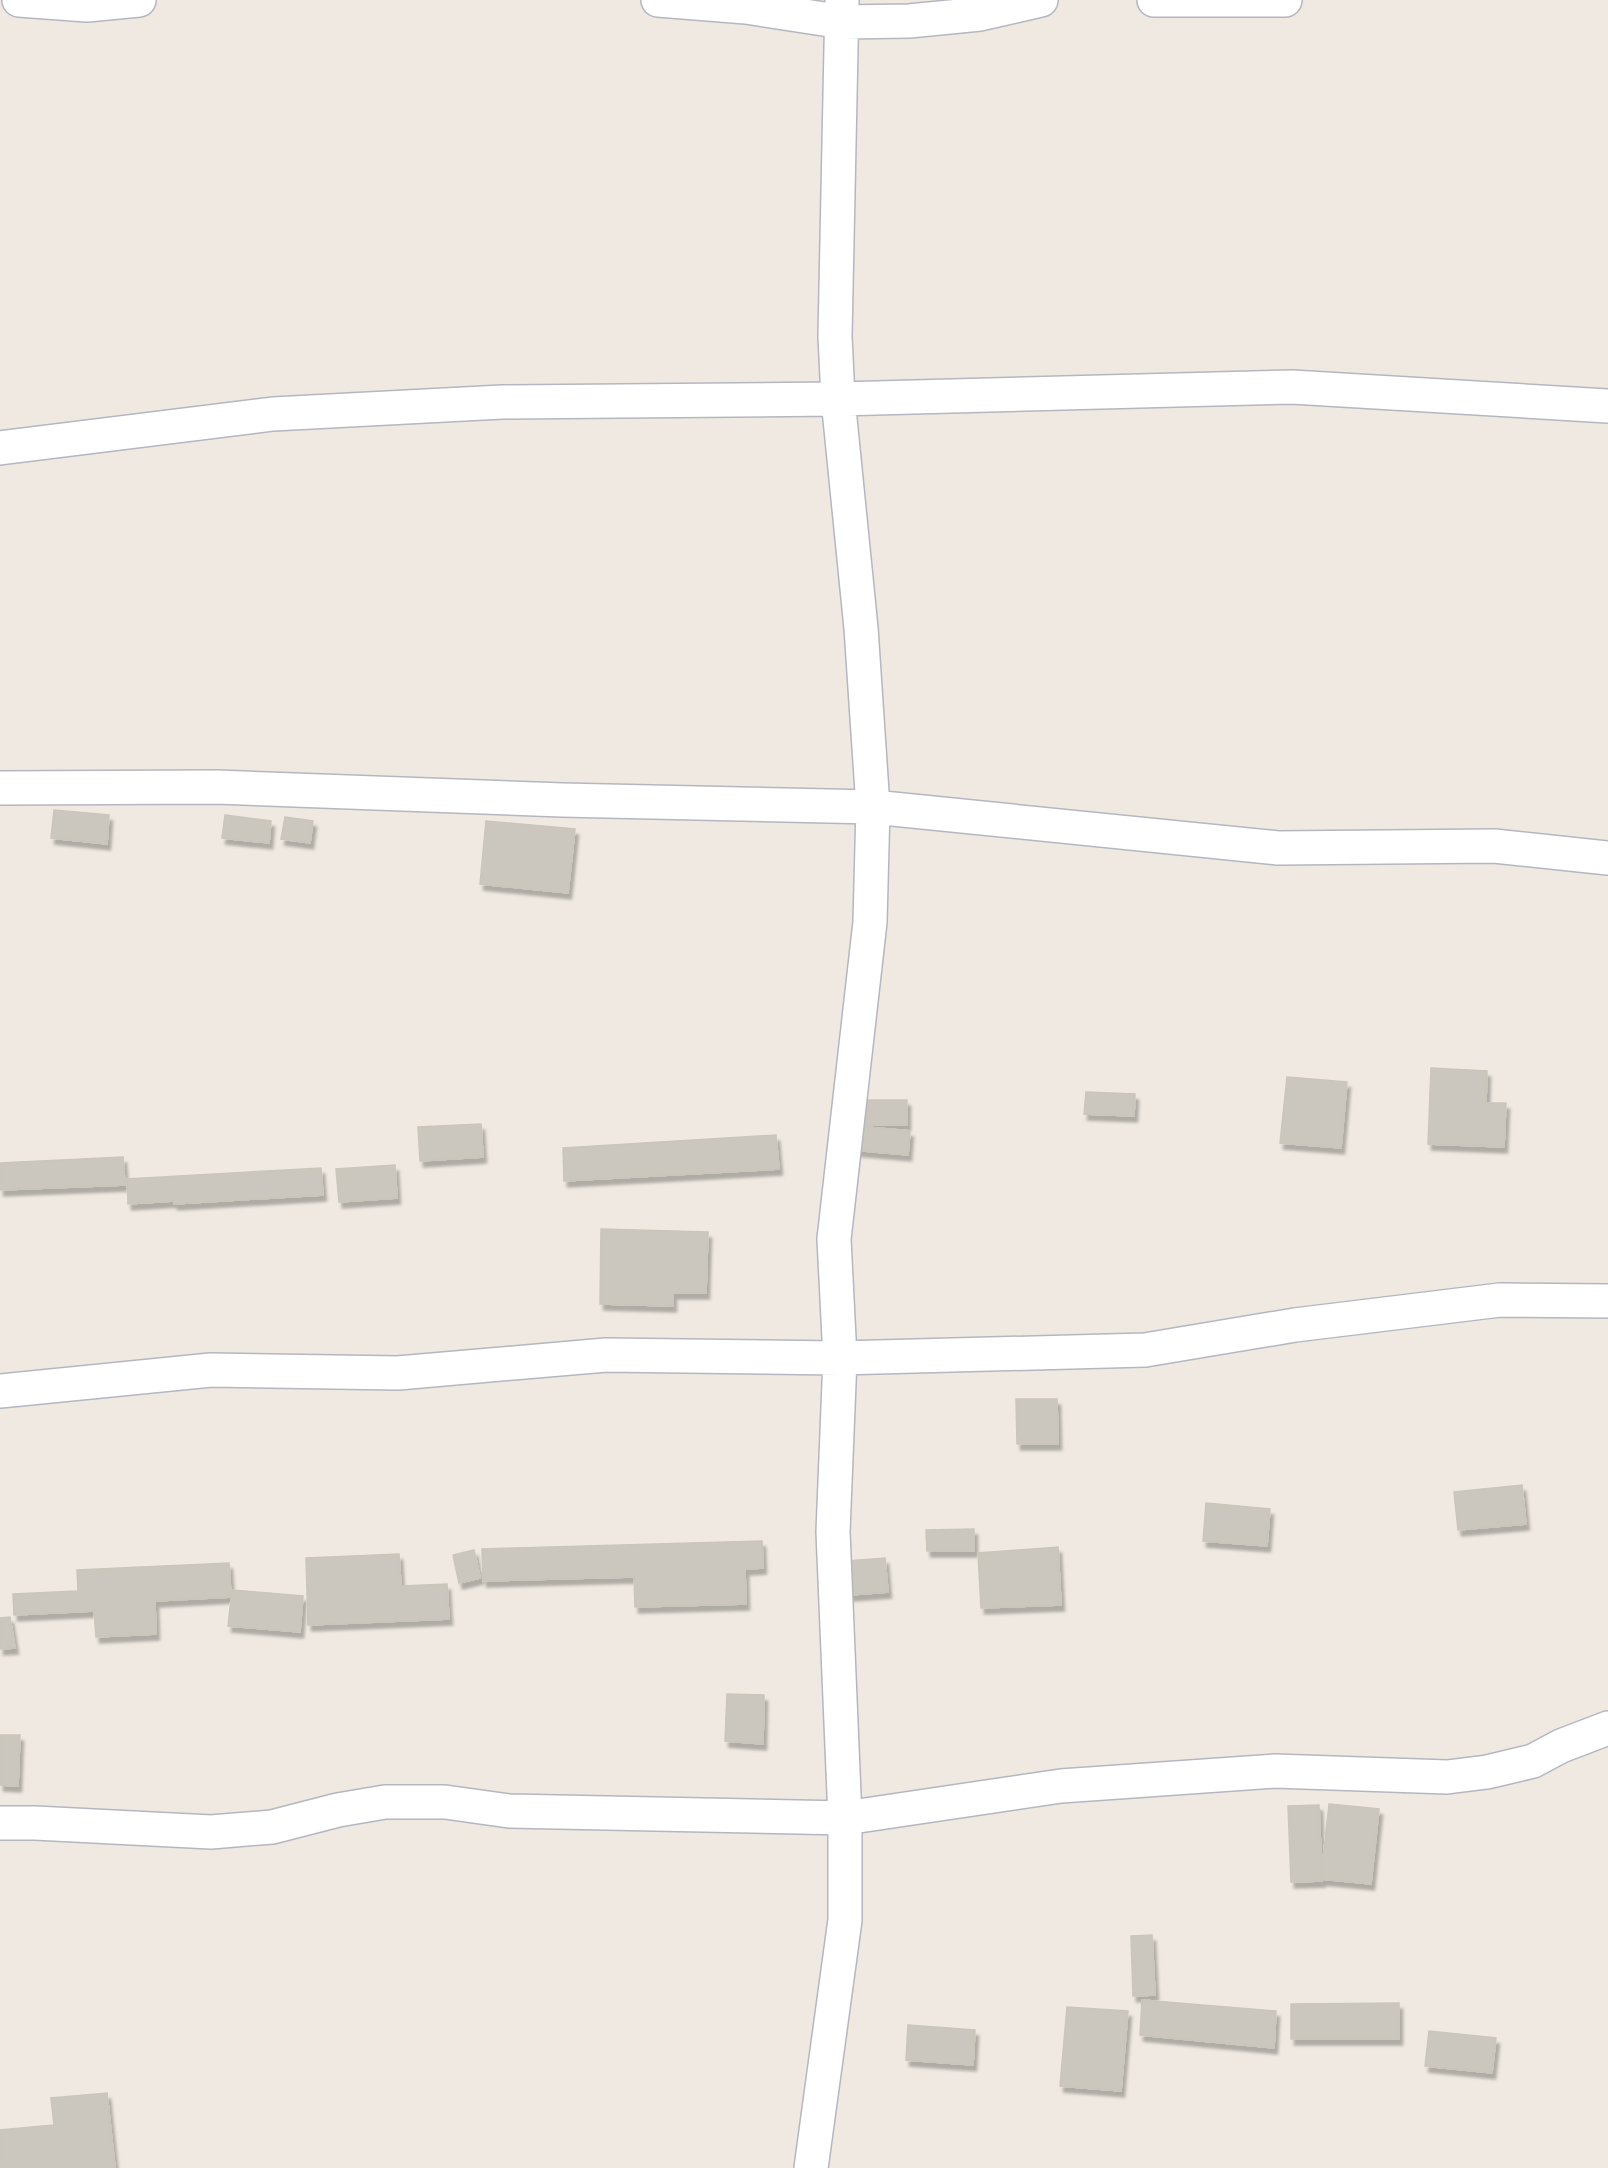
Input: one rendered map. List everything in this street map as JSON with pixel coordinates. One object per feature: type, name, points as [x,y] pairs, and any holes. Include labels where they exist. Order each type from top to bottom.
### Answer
[{"type":"street","points":[[19,0],[87,5],[139,0]]},
{"type":"street","points":[[658,0],[843,11],[909,21],[980,14],[1041,0]]},
{"type":"street","points":[[1154,0],[1285,0]]},
{"type":"street","points":[[811,2168],[845,1920],[845,1818],[833,1532],[840,1358],[834,1239],[870,922],[873,807],[861,628],[838,399],[835,336],[843,11]]},
{"type":"street","points":[[0,448],[273,414],[502,402],[838,399],[1292,387],[1608,406]]},
{"type":"street","points":[[0,788],[216,788],[562,800],[873,807],[1278,848],[1494,846],[1608,858]]},
{"type":"street","points":[[0,1390],[211,1370],[398,1373],[606,1355],[840,1358],[1145,1350],[1295,1325],[1500,1300],[1608,1301]]},
{"type":"street","points":[[0,1823],[211,1832],[272,1827],[338,1810],[385,1802],[445,1802],[509,1811],[845,1818],[1061,1786],[1263,1772],[1447,1777],[1487,1773],[1533,1761],[1561,1746],[1605,1727],[1608,1728]]},
{"type":"building","points":[[54,810],[109,815],[107,844],[51,838]]},
{"type":"building","points":[[225,815],[271,821],[269,843],[222,838]]},
{"type":"building","points":[[285,817],[313,821],[310,843],[281,839]]},
{"type":"building","points":[[486,821],[575,829],[568,893],[480,884]]},
{"type":"building","points":[[1431,1068],[1487,1071],[1486,1103],[1506,1103],[1504,1147],[1428,1144]]},
{"type":"building","points":[[1287,1077],[1347,1082],[1341,1148],[1280,1143]]},
{"type":"building","points":[[1086,1092],[1135,1094],[1134,1116],[1084,1114]]},
{"type":"building","points":[[862,1100],[907,1100],[907,1125],[862,1125]]},
{"type":"building","points":[[481,1124],[483,1157],[420,1161],[418,1127]]},
{"type":"building","points":[[855,1126],[910,1131],[908,1155],[853,1150]]},
{"type":"building","points":[[776,1135],[779,1169],[564,1181],[563,1148]]},
{"type":"building","points":[[123,1157],[125,1185],[0,1190],[0,1163]]},
{"type":"building","points":[[395,1165],[397,1198],[339,1202],[336,1169]]},
{"type":"building","points":[[321,1168],[323,1195],[174,1204],[174,1201],[128,1204],[127,1179]]},
{"type":"building","points":[[601,1229],[708,1232],[706,1293],[673,1293],[673,1306],[600,1304]]},
{"type":"building","points":[[1016,1399],[1057,1399],[1058,1444],[1017,1444]]},
{"type":"building","points":[[1522,1485],[1526,1524],[1458,1530],[1454,1492]]},
{"type":"building","points":[[1206,1503],[1270,1509],[1267,1546],[1203,1541]]},
{"type":"building","points":[[974,1529],[974,1551],[927,1551],[926,1530]]},
{"type":"building","points":[[762,1541],[763,1568],[745,1569],[746,1604],[635,1607],[634,1577],[483,1581],[482,1549]]},
{"type":"building","points":[[1058,1547],[1061,1605],[981,1608],[978,1553]]},
{"type":"building","points":[[474,1550],[480,1578],[459,1583],[453,1555]]},
{"type":"building","points":[[399,1554],[401,1586],[447,1584],[449,1619],[308,1625],[306,1558]]},
{"type":"building","points":[[885,1558],[888,1592],[837,1596],[834,1562]]},
{"type":"building","points":[[229,1563],[231,1597],[155,1601],[156,1634],[96,1637],[94,1611],[14,1615],[13,1594],[78,1591],[77,1570]]},
{"type":"building","points":[[232,1590],[303,1596],[300,1632],[228,1626]]},
{"type":"building","points":[[10,1617],[15,1648],[0,1649],[0,1618]]},
{"type":"building","points":[[727,1694],[764,1695],[763,1744],[725,1741]]},
{"type":"building","points":[[0,1735],[20,1735],[18,1786],[0,1785]]},
{"type":"building","points":[[1329,1804],[1379,1809],[1371,1884],[1321,1879]]},
{"type":"building","points":[[1319,1805],[1322,1881],[1291,1882],[1288,1806]]},
{"type":"building","points":[[1152,1935],[1155,1995],[1133,1996],[1131,1936]]},
{"type":"building","points":[[1142,2000],[1276,2011],[1274,2048],[1140,2035]]},
{"type":"building","points":[[1399,2003],[1399,2039],[1291,2039],[1291,2004]]},
{"type":"building","points":[[1067,2007],[1128,2011],[1121,2091],[1060,2086]]},
{"type":"building","points":[[908,2025],[975,2030],[973,2065],[906,2060]]},
{"type":"building","points":[[1429,2031],[1496,2038],[1492,2073],[1425,2066]]},
{"type":"building","points":[[107,2093],[115,2168],[0,2168],[0,2130],[54,2125],[51,2098]]}]
